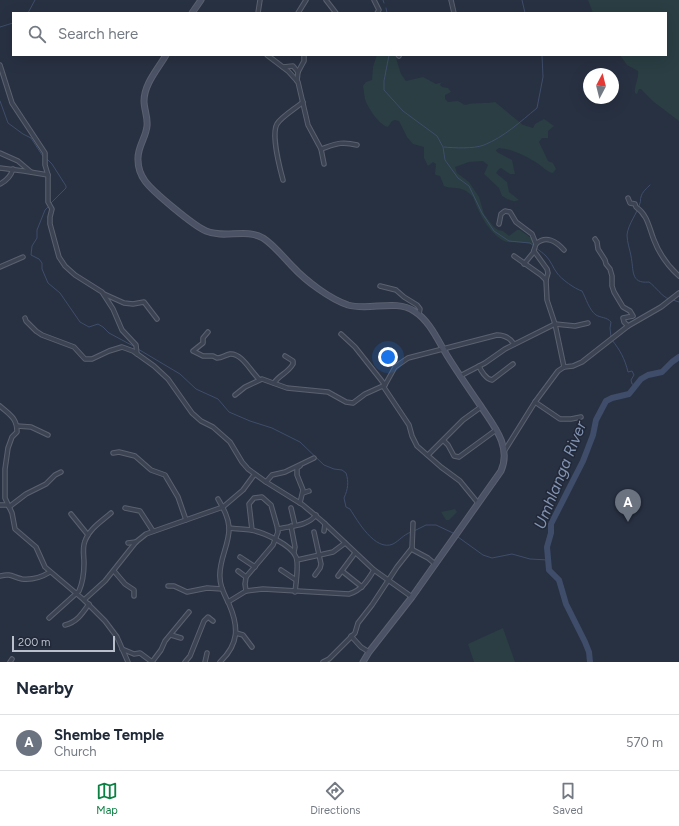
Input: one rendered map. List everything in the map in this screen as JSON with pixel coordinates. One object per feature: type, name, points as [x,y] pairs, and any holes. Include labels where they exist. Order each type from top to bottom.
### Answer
[{"type":"street","points":[[193,12],[201,0]]},
{"type":"street","points":[[258,12],[260,0]]},
{"type":"street","points":[[299,12],[306,0]]},
{"type":"street","points":[[326,0],[335,12]]},
{"type":"street","points":[[374,0],[377,12]]},
{"type":"street","points":[[451,0],[454,12]]},
{"type":"street","points":[[165,56],[148,84],[144,96],[147,127],[139,148],[138,160],[141,174],[148,185],[192,223],[207,232],[225,235],[247,234],[263,238],[302,276],[341,302],[358,307],[406,307],[419,314],[425,320],[501,440],[505,461],[501,471],[412,597],[369,652],[364,662]]},
{"type":"street","points":[[268,56],[283,67],[297,81]]},
{"type":"street","points":[[304,56],[304,61],[298,72],[297,81],[308,125],[321,149],[324,164]]},
{"type":"street","points":[[0,65],[12,103],[45,153],[48,175],[48,202],[52,209],[50,224],[60,260],[75,275],[114,299],[124,303],[133,304],[144,302],[157,319]]},
{"type":"street","points":[[283,67],[293,66],[298,72]]},
{"type":"street","points":[[283,180],[276,148],[276,126],[279,121],[303,102]]},
{"type":"street","points":[[321,149],[341,143],[357,145]]},
{"type":"street","points":[[0,153],[18,161],[31,172]]},
{"type":"street","points":[[0,168],[48,175]]},
{"type":"street","points":[[0,184],[8,179],[12,174],[12,169]]},
{"type":"street","points":[[628,198],[630,203],[635,204],[636,207],[640,209],[646,219],[657,247],[672,270],[679,276]]},
{"type":"street","points":[[499,224],[501,214],[506,211],[510,212],[516,222],[532,234],[536,245]]},
{"type":"street","points":[[524,264],[540,241],[548,239],[560,245],[564,250]]},
{"type":"street","points":[[595,239],[598,249],[610,269],[614,292],[623,306],[630,311],[633,316],[623,318],[624,322],[628,326]]},
{"type":"street","points":[[534,251],[547,268],[547,300],[555,324],[563,367]]},
{"type":"street","points":[[514,256],[546,280]]},
{"type":"street","points":[[0,267],[23,257]]},
{"type":"street","points":[[380,286],[396,290],[417,305],[420,309],[419,314]]},
{"type":"street","points":[[102,292],[113,309],[122,330],[136,345],[137,352]]},
{"type":"street","points":[[504,450],[553,376],[563,367],[573,366],[582,362],[628,326],[661,307],[679,293]]},
{"type":"street","points":[[25,318],[36,331],[42,335],[74,348],[85,359],[92,359],[119,347],[137,352],[161,371],[192,413],[201,421],[213,427],[230,442],[242,462],[254,475],[300,503],[316,515],[374,570],[412,597]]},
{"type":"street","points":[[460,376],[514,344],[555,324],[578,326],[588,323]]},
{"type":"street","points":[[208,332],[203,338],[203,343],[193,351],[203,356],[212,356],[217,358],[230,354],[236,355],[246,363],[259,379]]},
{"type":"street","points":[[341,334],[359,352],[384,385],[409,425],[414,441],[441,467],[460,481],[478,504]]},
{"type":"street","points":[[235,395],[238,391],[259,379],[263,379],[291,389],[328,392],[349,403],[356,402],[365,394],[384,385],[391,372],[402,361],[408,358],[497,335],[505,337],[514,344]]},
{"type":"street","points":[[274,383],[276,379],[289,371],[293,366],[293,361],[285,356]]},
{"type":"street","points":[[478,366],[488,379],[492,380],[513,364]]},
{"type":"street","points":[[535,402],[560,419],[581,417]]},
{"type":"street","points":[[0,406],[15,419],[17,426],[17,432],[12,437],[8,448],[5,469],[5,498],[15,529],[36,547],[45,567],[89,604],[108,624],[117,637],[128,662]]},
{"type":"street","points":[[428,455],[444,441],[463,420],[481,407]]},
{"type":"street","points":[[17,426],[31,428],[48,435]]},
{"type":"street","points":[[444,441],[454,456],[459,457],[496,430]]},
{"type":"street","points":[[114,453],[119,452],[135,456],[151,470],[165,476],[178,497],[186,520]]},
{"type":"street","points":[[266,482],[272,475],[285,472],[314,458]]},
{"type":"street","points":[[300,503],[303,493],[296,472],[297,468],[301,465]]},
{"type":"street","points":[[0,472],[5,469]]},
{"type":"street","points":[[0,505],[8,506],[26,494],[46,484],[55,475],[61,472]]},
{"type":"street","points":[[84,600],[105,581],[136,542],[146,534],[223,507],[244,490],[254,475]]},
{"type":"street","points":[[303,493],[309,491]]},
{"type":"street","points":[[246,591],[246,577],[269,550],[275,540],[278,529],[271,505],[262,497],[257,497],[251,500],[249,504],[252,530]]},
{"type":"street","points":[[218,499],[223,507],[229,528],[220,572],[222,589],[236,623],[236,633],[232,649],[220,662]]},
{"type":"street","points":[[126,508],[140,512],[153,531]]},
{"type":"street","points":[[291,508],[295,546],[294,552],[297,560],[295,592]]},
{"type":"street","points":[[49,618],[79,591],[84,565],[85,540],[88,535],[111,513]]},
{"type":"street","points":[[71,514],[88,535]]},
{"type":"street","points":[[278,529],[311,520],[316,515]]},
{"type":"street","points":[[323,662],[329,659],[355,633],[358,623],[372,605],[403,558],[412,548],[413,523]]},
{"type":"street","points":[[324,532],[325,524]]},
{"type":"street","points":[[229,528],[252,530],[275,540],[294,552]]},
{"type":"street","points":[[314,532],[321,566],[315,575]]},
{"type":"street","points":[[128,543],[136,542]]},
{"type":"street","points":[[297,560],[333,552],[345,543]]},
{"type":"street","points":[[412,548],[435,564]]},
{"type":"street","points":[[338,576],[355,553]]},
{"type":"street","points":[[240,557],[255,567]]},
{"type":"street","points":[[281,570],[296,580]]},
{"type":"street","points":[[228,602],[246,591],[263,589],[308,594],[349,594],[362,587],[374,570]]},
{"type":"street","points":[[114,571],[125,584],[134,590],[134,596]]},
{"type":"street","points":[[238,571],[246,577]]},
{"type":"street","points":[[342,571],[362,587]]},
{"type":"street","points":[[0,576],[10,574],[20,578],[28,578],[42,576],[50,572]]},
{"type":"street","points":[[168,586],[174,586],[187,592],[207,588],[222,589]]},
{"type":"street","points":[[66,625],[77,621],[89,604]]},
{"type":"street","points":[[122,649],[134,654],[140,653],[152,662],[189,612]]},
{"type":"street","points":[[185,662],[190,656],[206,617],[213,621]]},
{"type":"street","points":[[236,633],[244,636],[252,647]]},
{"type":"street","points":[[171,635],[181,638]]},
{"type":"street","points":[[351,636],[361,647],[369,652]]},
{"type":"street","points":[[190,642],[194,644]]},
{"type":"street","points":[[205,662],[207,653]]},
{"type":"green space","points":[[588,0],[679,0],[679,121],[654,102],[641,89],[639,89],[637,94],[635,93],[638,71],[627,65],[621,56],[667,56],[667,12],[593,12]]},
{"type":"green space","points":[[377,56],[395,56],[401,74],[406,81],[423,77],[436,84],[447,81],[441,83],[440,85],[448,88],[451,92],[445,95],[445,99],[448,102],[458,101],[465,105],[495,102],[523,125],[533,128],[535,124],[544,119],[554,126],[548,131],[548,138],[542,138],[539,142],[548,161],[553,163],[556,169],[553,173],[519,153],[499,148],[496,150],[512,160],[515,174],[510,174],[501,168],[496,173],[507,182],[509,192],[519,200],[517,201],[510,200],[502,196],[499,188],[484,174],[488,165],[483,161],[469,162],[455,167],[457,173],[469,182],[479,197],[484,214],[493,226],[509,236],[517,230],[520,230],[531,238],[534,245],[507,242],[495,235],[479,212],[471,195],[460,189],[444,186],[440,176],[435,174],[436,164],[433,162],[428,166],[424,158],[424,147],[413,144],[407,137],[399,121],[392,121],[388,127],[374,116],[366,102],[363,86],[366,82],[372,80],[373,67]]},
{"type":"green space","points":[[455,509],[457,512],[449,520],[446,520],[441,512]]},
{"type":"green space","points":[[503,628],[515,662],[474,662],[468,644]]},
{"type":"waterway","points":[[29,12],[35,0]]},
{"type":"waterway","points":[[522,0],[525,12]]},
{"type":"waterway","points":[[386,8],[387,12]]},
{"type":"waterway","points":[[0,27],[12,23]]},
{"type":"waterway","points":[[389,56],[384,81],[384,90],[403,111],[437,136],[443,147],[445,160],[458,178],[469,186],[482,213],[494,231],[509,241],[530,243],[534,246]]},
{"type":"waterway","points":[[444,147],[470,148],[484,145],[518,124],[537,108],[543,77],[542,56]]},
{"type":"waterway","points":[[0,101],[8,123],[31,138],[44,158]]},
{"type":"waterway","points":[[47,159],[52,164],[66,186],[66,188],[51,203]]},
{"type":"waterway","points":[[650,185],[642,195],[639,207],[628,231],[627,240],[633,271],[636,278],[639,281],[649,282],[669,299]]},
{"type":"waterway","points":[[49,206],[45,210],[37,230],[37,238],[32,246],[31,255],[39,259],[42,263],[42,269],[48,283],[60,293],[80,322],[89,327],[98,324],[109,333],[135,347]]},
{"type":"waterway","points":[[536,248],[548,258],[562,278],[572,286],[582,291],[596,315],[608,319],[611,322],[611,337]]},
{"type":"waterway","points":[[673,300],[679,302]]},
{"type":"waterway","points":[[612,340],[622,355],[628,372],[632,371],[634,375],[631,380],[632,384],[636,385]]},
{"type":"waterway","points":[[138,349],[180,374],[196,389],[218,399],[229,412],[272,428],[300,442],[324,465],[342,470],[346,473],[348,479],[348,486],[344,498],[346,507],[350,509],[367,534],[373,539],[386,545],[393,544],[411,532]]},
{"type":"waterway","name":"Umhlanga River","points":[[590,662],[589,652],[566,604],[559,580],[549,570],[547,547],[551,533],[551,524],[583,461],[593,435],[596,420],[606,401],[629,394],[641,379],[648,375],[662,372],[679,357]]},
{"type":"waterway","points":[[414,531],[426,525],[436,525],[453,533]]},
{"type":"waterway","points":[[458,537],[483,555],[492,558],[512,554],[530,559],[548,560]]},
{"type":"place","name":"Shembe Temple","points":[[628,522]]}]
